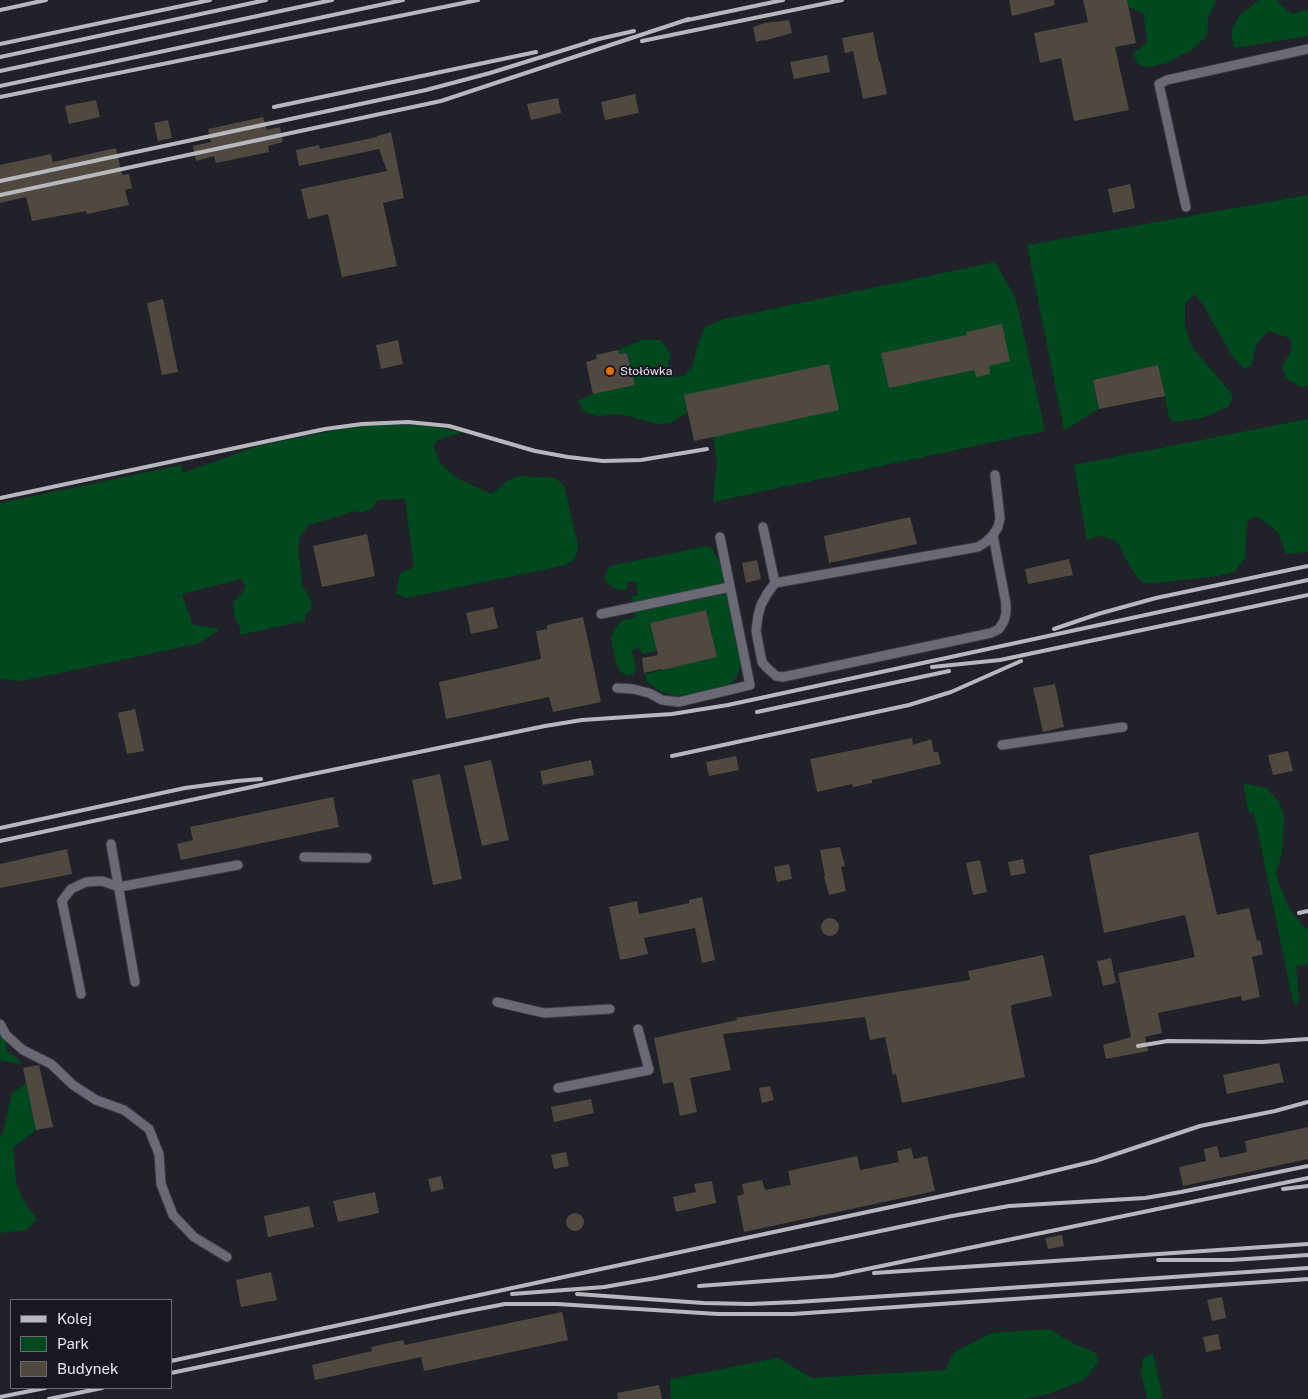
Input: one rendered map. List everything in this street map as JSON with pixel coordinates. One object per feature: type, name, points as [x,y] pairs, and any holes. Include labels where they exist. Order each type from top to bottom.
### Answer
[{"type":"lane","points":[[1186,207],[1158,84],[1167,80],[1308,49]]},
{"type":"lane","points":[[993,535],[1006,604],[1004,621],[999,629],[991,633],[783,677],[776,676],[762,662],[756,631],[758,616],[761,605],[775,583],[978,546],[986,542],[998,527],[1000,518],[995,475]]},
{"type":"lane","points":[[764,528],[775,583]]},
{"type":"lane","points":[[617,688],[633,689],[649,693],[662,700],[679,702],[750,685],[720,537]]},
{"type":"lane","points":[[601,614],[730,587]]},
{"type":"lane","points":[[1002,745],[1123,727]]},
{"type":"lane","points":[[111,844],[135,982]]},
{"type":"lane","points":[[304,857],[367,858]]},
{"type":"lane","points":[[81,994],[62,901],[71,890],[86,882],[102,881],[119,887],[238,865]]},
{"type":"lane","points":[[497,1002],[544,1013],[610,1009]]},
{"type":"lane","points":[[0,1024],[6,1035],[23,1050],[51,1064],[73,1085],[96,1100],[124,1110],[149,1129],[159,1154],[161,1184],[173,1215],[194,1237],[227,1257]]},
{"type":"lane","points":[[558,1088],[650,1070],[638,1029]]},
{"type":"green space","points":[[1114,0],[1217,0],[1208,17],[1207,35],[1193,49],[1167,63],[1149,67],[1138,65],[1133,53],[1147,43],[1144,14]]},
{"type":"green space","points":[[1258,0],[1278,0],[1292,14],[1308,10],[1308,36],[1234,48],[1231,32],[1239,16]]},
{"type":"green space","points":[[1308,195],[1308,386],[1301,387],[1286,378],[1282,367],[1292,349],[1290,338],[1268,331],[1256,345],[1252,364],[1245,369],[1234,359],[1195,294],[1185,303],[1185,327],[1192,347],[1231,393],[1233,398],[1228,407],[1202,418],[1173,422],[1169,417],[1158,365],[1093,380],[1099,409],[1064,430],[1027,245]]},
{"type":"green space","points":[[995,262],[1016,299],[1045,431],[713,502],[717,462],[713,437],[688,412],[670,423],[657,424],[620,414],[597,416],[584,412],[578,401],[593,394],[634,385],[628,353],[619,354],[618,350],[642,340],[661,340],[671,354],[668,364],[670,373],[675,377],[684,376],[692,367],[705,327],[724,319]]},
{"type":"green space","points":[[1308,419],[1308,552],[1286,554],[1279,534],[1256,516],[1247,521],[1245,559],[1234,572],[1218,576],[1147,584],[1140,581],[1125,558],[1120,546],[1114,540],[1100,536],[1087,540],[1074,465]]},
{"type":"green space","points":[[362,425],[420,425],[463,432],[438,440],[433,446],[440,463],[457,478],[492,494],[508,480],[520,476],[555,478],[564,485],[578,546],[574,560],[566,565],[407,598],[396,594],[400,573],[414,567],[405,499],[378,500],[370,510],[359,513],[354,511],[309,525],[300,536],[298,551],[303,587],[311,599],[312,609],[305,615],[305,621],[239,635],[241,629],[235,618],[233,603],[245,589],[241,579],[182,594],[193,625],[217,628],[218,631],[197,644],[22,681],[0,679],[0,503],[181,465],[183,473],[261,445]]},
{"type":"green space","points":[[707,546],[712,548],[719,561],[743,659],[736,678],[730,685],[720,690],[675,696],[660,691],[647,682],[645,674],[717,657],[706,610],[650,623],[657,651],[642,654],[640,648],[632,650],[636,669],[633,674],[625,675],[620,671],[616,663],[611,638],[613,631],[622,620],[635,618],[632,596],[638,595],[636,581],[627,582],[628,589],[614,588],[608,584],[605,578],[606,572],[614,565]]},
{"type":"green space","points":[[1243,783],[1266,788],[1279,802],[1284,816],[1282,853],[1276,874],[1290,910],[1304,927],[1308,929],[1308,969],[1307,964],[1296,966],[1299,1000],[1297,1005],[1293,1002],[1254,813],[1249,813]]},
{"type":"green space","points":[[0,1028],[5,1039],[6,1048],[10,1054],[21,1062],[20,1064],[0,1060]]},
{"type":"green space","points":[[26,1083],[36,1130],[13,1148],[17,1186],[26,1205],[37,1219],[27,1230],[0,1233],[0,1137],[3,1133],[12,1093]]},
{"type":"green space","points":[[1049,1329],[1074,1344],[1096,1353],[1098,1363],[1084,1380],[1048,1394],[1025,1399],[671,1399],[670,1379],[778,1358],[812,1378],[946,1370],[953,1353],[991,1333]]},
{"type":"green space","points":[[1153,1353],[1163,1399],[1146,1399],[1141,1373],[1143,1358]]},
{"type":"building","points":[[1009,0],[1054,0],[1055,5],[1012,16]]},
{"type":"building","points":[[1083,0],[1127,0],[1136,43],[1115,47],[1129,110],[1074,121],[1061,58],[1040,63],[1034,33],[1088,22]]},
{"type":"building","points":[[789,20],[792,33],[756,42],[753,27],[765,23]]},
{"type":"building","points":[[873,32],[887,94],[863,99],[853,51],[845,53],[842,38]]},
{"type":"building","points":[[827,55],[830,72],[794,79],[790,62]]},
{"type":"building","points":[[635,94],[639,113],[605,120],[601,102]]},
{"type":"building","points":[[558,98],[561,113],[531,120],[527,104]]},
{"type":"building","points":[[96,100],[100,117],[69,124],[65,106]]},
{"type":"building","points":[[263,117],[267,130],[280,127],[283,142],[268,146],[269,152],[216,163],[214,156],[196,161],[193,146],[211,142],[208,129]]},
{"type":"building","points":[[168,120],[172,138],[158,141],[154,123]]},
{"type":"building","points":[[391,132],[404,198],[383,203],[397,266],[342,277],[328,214],[308,219],[301,189],[387,171],[379,149],[299,166],[296,150],[319,145],[320,149],[377,137]]},
{"type":"building","points":[[116,148],[122,175],[129,174],[132,188],[125,190],[129,205],[87,214],[86,211],[32,221],[26,197],[0,203],[0,165],[51,154],[53,162]]},
{"type":"building","points":[[1130,184],[1135,208],[1113,213],[1108,189]]},
{"type":"building","points":[[163,299],[178,372],[162,375],[147,303]]},
{"type":"building","points":[[1002,324],[1010,361],[989,366],[990,374],[976,377],[974,370],[889,388],[881,353],[967,335],[966,332]]},
{"type":"building","points":[[398,340],[403,364],[381,369],[376,345]]},
{"type":"building","points":[[618,350],[619,354],[627,353],[635,385],[593,394],[586,362],[597,359],[596,355]]},
{"type":"building","points":[[829,364],[839,410],[694,441],[684,395]]},
{"type":"building","points":[[1158,365],[1165,396],[1099,409],[1093,380]]},
{"type":"building","points":[[910,517],[917,544],[829,563],[824,536]]},
{"type":"building","points":[[367,534],[375,576],[322,587],[313,546]]},
{"type":"building","points":[[1069,559],[1073,575],[1028,584],[1025,569]]},
{"type":"building","points":[[757,560],[761,579],[746,583],[742,563]]},
{"type":"building","points":[[493,607],[498,628],[471,634],[466,613]]},
{"type":"building","points":[[706,610],[717,657],[644,673],[642,658],[658,655],[650,623]]},
{"type":"building","points":[[583,617],[601,702],[553,712],[549,697],[446,719],[439,682],[541,659],[536,631],[547,629],[547,625]]},
{"type":"building","points":[[1055,684],[1064,727],[1043,732],[1033,688]]},
{"type":"building","points":[[135,709],[144,751],[127,754],[118,713]]},
{"type":"building","points":[[912,738],[913,745],[931,739],[934,752],[938,752],[941,764],[872,780],[872,783],[853,787],[852,784],[817,792],[810,759]]},
{"type":"building","points":[[1288,751],[1293,771],[1273,775],[1268,755]]},
{"type":"building","points":[[736,756],[739,770],[709,776],[706,762]]},
{"type":"building","points":[[491,760],[509,840],[482,846],[464,766]]},
{"type":"building","points":[[591,760],[594,775],[543,785],[540,771]]},
{"type":"building","points":[[440,774],[462,879],[433,885],[412,780]]},
{"type":"building","points":[[333,797],[339,827],[181,860],[177,844],[193,840],[190,827]]},
{"type":"building","points":[[1198,832],[1217,915],[1249,908],[1257,941],[1260,940],[1263,954],[1252,957],[1260,997],[1242,1001],[1241,996],[1158,1013],[1162,1033],[1145,1037],[1148,1051],[1106,1059],[1103,1045],[1131,1037],[1118,973],[1195,957],[1185,915],[1104,933],[1089,855]]},
{"type":"building","points":[[840,847],[845,866],[841,867],[846,891],[829,895],[820,850]]},
{"type":"building","points":[[67,849],[72,874],[0,888],[0,864]]},
{"type":"building","points":[[1023,859],[1026,873],[1011,876],[1008,862]]},
{"type":"building","points":[[980,860],[987,892],[973,895],[966,863]]},
{"type":"building","points":[[789,864],[792,879],[777,882],[774,867]]},
{"type":"building","points":[[702,897],[715,960],[702,963],[695,928],[644,938],[648,954],[620,960],[609,907],[637,901],[639,914],[689,903],[689,900]]},
{"type":"building","points":[[830,918],[836,921],[839,927],[836,933],[830,936],[824,933],[821,927],[824,921]]},
{"type":"building","points":[[1043,955],[1052,996],[1011,1005],[1025,1077],[902,1103],[896,1074],[893,1075],[885,1037],[870,1040],[865,1017],[723,1034],[731,1070],[690,1078],[697,1112],[680,1116],[673,1082],[663,1084],[654,1038],[737,1020],[736,1018],[970,980],[968,971]]},
{"type":"building","points":[[1111,958],[1116,983],[1103,986],[1097,961]]},
{"type":"building","points":[[1279,1063],[1284,1082],[1227,1094],[1223,1075]]},
{"type":"building","points":[[39,1065],[53,1127],[36,1130],[23,1068]]},
{"type":"building","points":[[770,1086],[774,1100],[762,1103],[759,1088]]},
{"type":"building","points":[[591,1099],[594,1113],[554,1122],[551,1107]]},
{"type":"building","points":[[1308,1127],[1308,1159],[1183,1186],[1179,1167],[1206,1161],[1204,1149],[1217,1146],[1220,1158],[1247,1152],[1245,1141]]},
{"type":"building","points":[[911,1148],[914,1159],[927,1156],[935,1191],[744,1232],[737,1196],[744,1194],[742,1184],[762,1180],[765,1190],[791,1185],[788,1171],[857,1156],[860,1170],[899,1162],[897,1151]]},
{"type":"building","points":[[566,1152],[569,1166],[554,1169],[551,1155]]},
{"type":"building","points":[[441,1176],[444,1189],[431,1192],[428,1179]]},
{"type":"building","points":[[712,1181],[716,1203],[676,1212],[673,1197],[696,1192],[694,1184]]},
{"type":"building","points":[[375,1192],[379,1213],[338,1222],[333,1201]]},
{"type":"building","points":[[309,1206],[314,1227],[268,1237],[264,1216]]},
{"type":"building","points":[[571,1213],[579,1213],[584,1218],[582,1229],[571,1231],[566,1226],[566,1218]]},
{"type":"building","points":[[1062,1235],[1064,1246],[1048,1249],[1045,1238]]},
{"type":"building","points":[[271,1272],[277,1300],[241,1307],[236,1280]]},
{"type":"building","points":[[1222,1297],[1226,1318],[1212,1321],[1207,1300]]},
{"type":"building","points":[[562,1312],[568,1340],[424,1371],[421,1357],[315,1380],[312,1365],[372,1351],[371,1347],[403,1340],[405,1345]]},
{"type":"building","points":[[1218,1334],[1221,1349],[1206,1352],[1203,1337]]},
{"type":"building","points":[[659,1385],[662,1399],[618,1399],[617,1393]]},
{"type":"railway","points":[[0,10],[46,0]]},
{"type":"railway","points":[[0,44],[210,0]]},
{"type":"railway","points":[[0,57],[266,0]]},
{"type":"railway","points":[[0,71],[332,0]]},
{"type":"railway","points":[[0,86],[403,0]]},
{"type":"railway","points":[[0,97],[478,0]]},
{"type":"railway","points":[[683,21],[783,0]]},
{"type":"railway","points":[[642,41],[842,0]]},
{"type":"railway","points":[[0,195],[441,101],[689,19]]},
{"type":"railway","points":[[590,41],[634,31]]},
{"type":"railway","points":[[0,181],[426,90],[490,73],[596,40]]},
{"type":"railway","points":[[274,107],[536,52]]},
{"type":"railway","points":[[0,498],[325,429],[362,424],[408,422],[449,426],[535,451],[603,461],[641,460],[707,449]]},
{"type":"railway","points":[[1054,629],[1098,614],[1156,598],[1308,566]]},
{"type":"railway","points":[[0,841],[545,726],[582,720],[672,714],[728,705],[1308,580]]},
{"type":"railway","points":[[932,667],[1000,660],[1308,595]]},
{"type":"railway","points":[[672,756],[909,705],[951,692],[1021,661]]},
{"type":"railway","points":[[757,712],[949,671]]},
{"type":"railway","points":[[0,828],[185,788],[261,779]]},
{"type":"railway","points":[[1299,913],[1308,911]]},
{"type":"railway","points":[[1138,1046],[1168,1041],[1262,1042],[1308,1039]]},
{"type":"railway","points":[[172,1361],[1017,1180],[1095,1161],[1200,1126],[1275,1111],[1308,1102]]},
{"type":"railway","points":[[512,1294],[604,1287],[656,1278],[952,1216],[1009,1206],[1145,1198],[1308,1166]]},
{"type":"railway","points":[[699,1286],[833,1276],[1308,1178]]},
{"type":"railway","points":[[1283,1189],[1308,1186]]},
{"type":"railway","points":[[874,1273],[1308,1244]]},
{"type":"railway","points":[[1158,1260],[1231,1260],[1308,1255]]},
{"type":"railway","points":[[577,1294],[703,1303],[750,1304],[1308,1268]]},
{"type":"railway","points":[[172,1373],[505,1304],[557,1304],[718,1314],[793,1314],[1308,1279]]},
{"type":"railway","points":[[0,1397],[40,1389]]},
{"type":"railway","points":[[49,1399],[97,1389]]},
{"type":"place","name":"Stołówka","points":[[610,371]]}]
